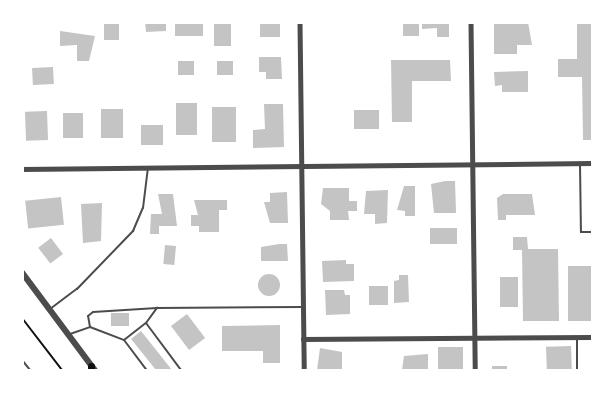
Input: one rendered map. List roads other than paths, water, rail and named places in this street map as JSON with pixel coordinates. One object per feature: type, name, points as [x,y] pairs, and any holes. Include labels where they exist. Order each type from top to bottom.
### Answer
[{"type":"street","points":[[300,22],[304,370]]},
{"type":"street","points":[[471,22],[475,370]]},
{"type":"street","points":[[22,169],[592,163]]},
{"type":"street","points":[[22,272],[92,369]]},
{"type":"street","points":[[303,339],[474,336],[592,337]]},
{"type":"lane","points":[[580,163],[580,232],[592,232]]},
{"type":"lane","points":[[49,309],[83,283],[133,231],[143,208],[148,167]]},
{"type":"lane","points":[[90,327],[88,316],[93,312],[157,308],[303,307]]},
{"type":"lane","points":[[124,340],[146,323],[157,308]]},
{"type":"lane","points":[[146,323],[181,370]]},
{"type":"lane","points":[[67,335],[90,327],[124,340],[147,370]]},
{"type":"lane","points":[[577,337],[577,370]]},
{"type":"lane","points":[[22,360],[30,370]]}]
